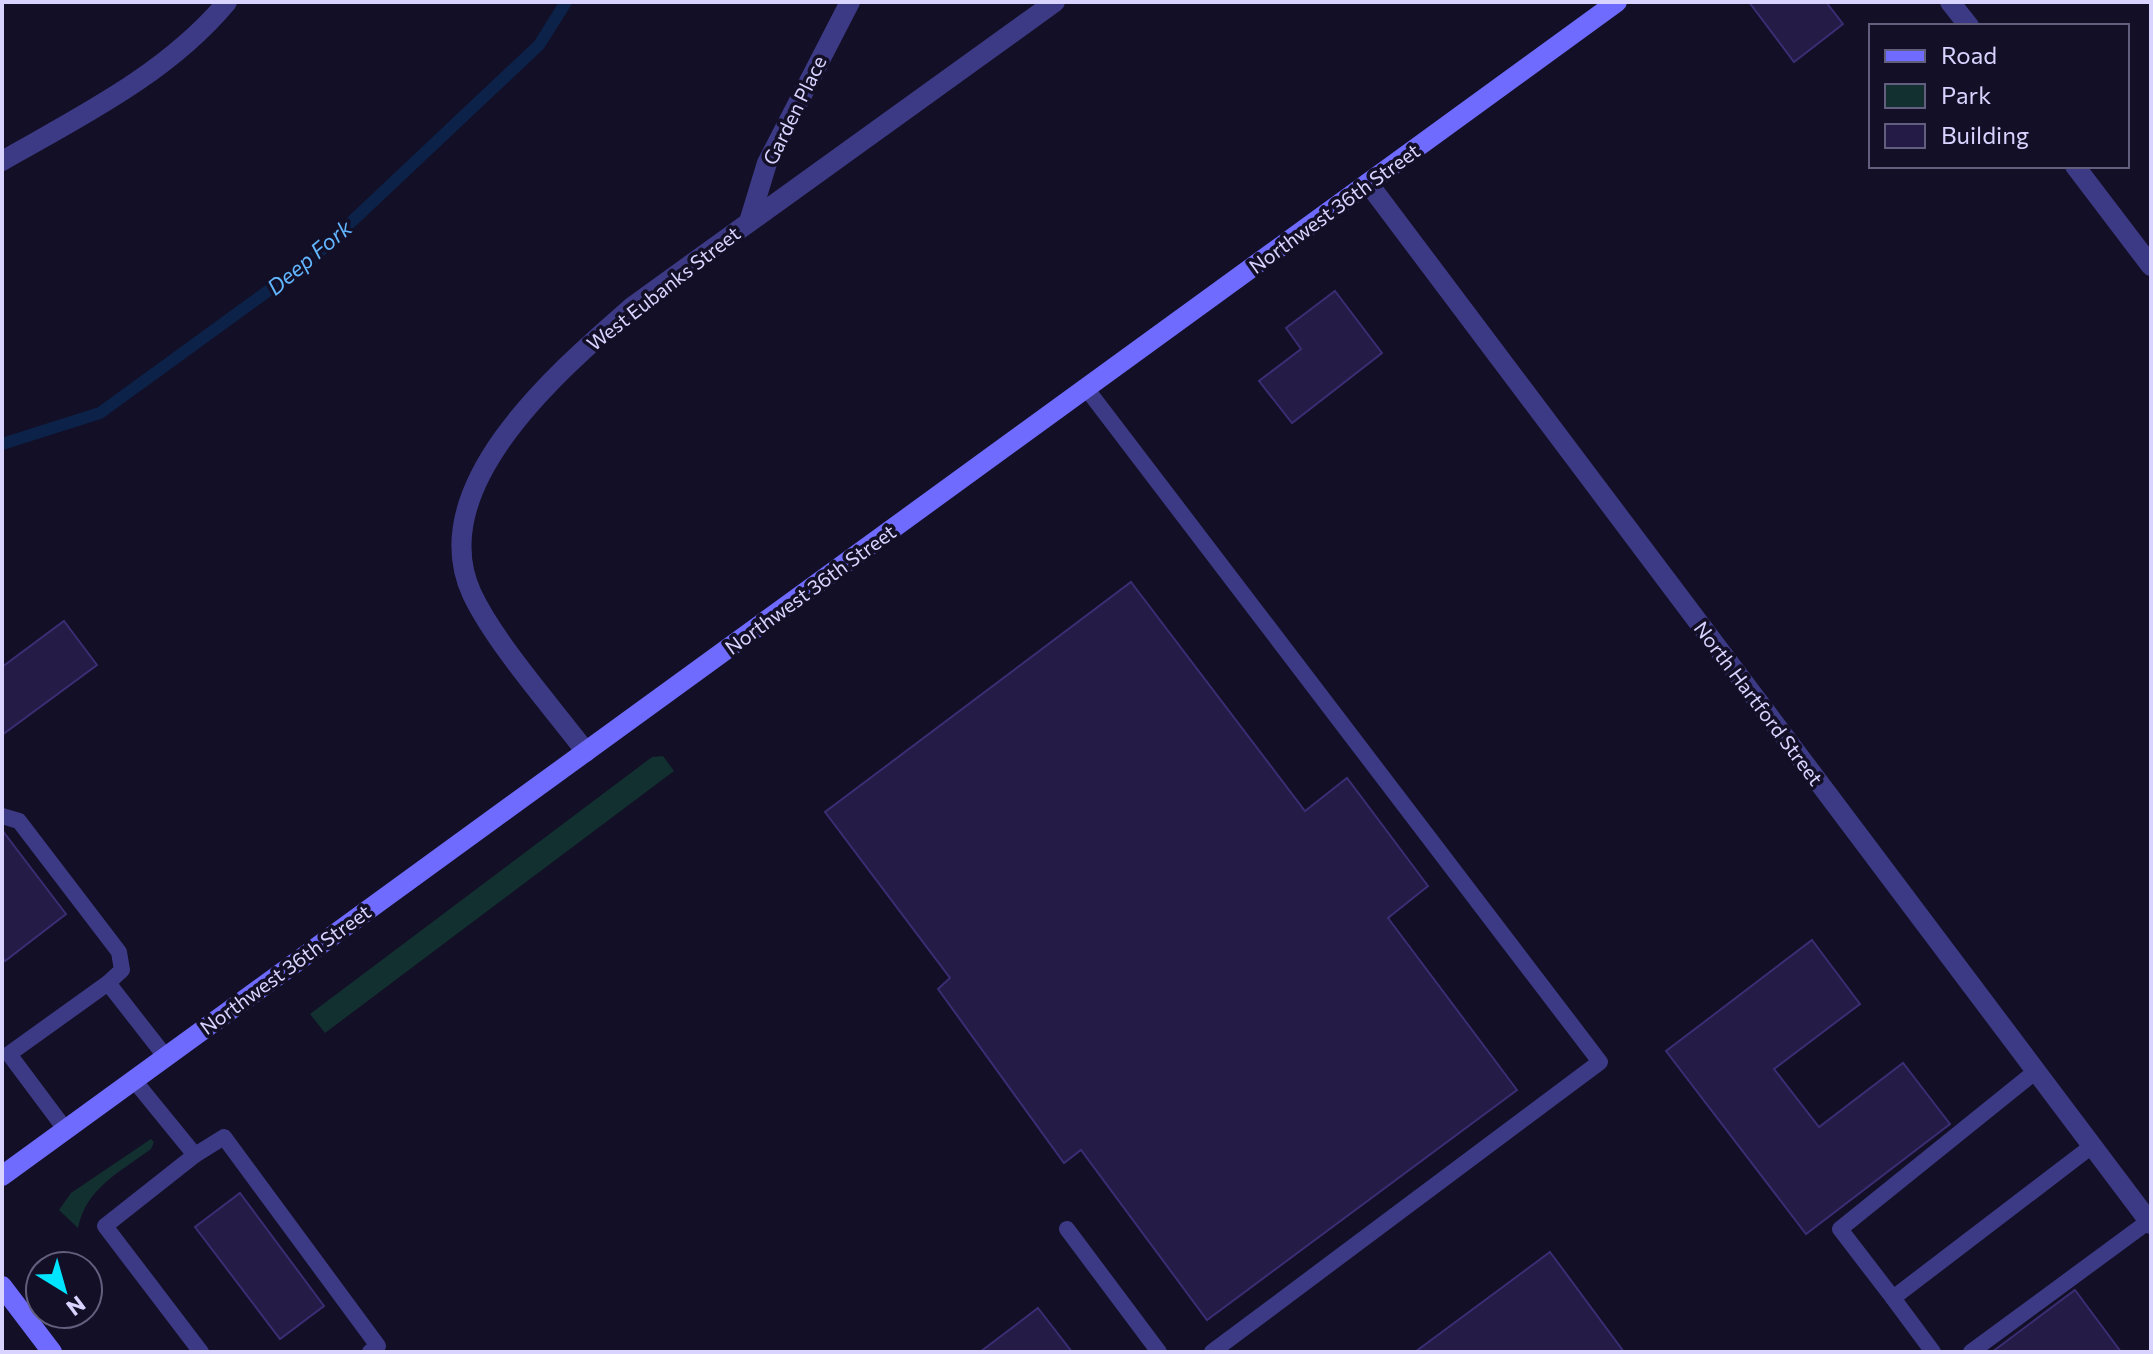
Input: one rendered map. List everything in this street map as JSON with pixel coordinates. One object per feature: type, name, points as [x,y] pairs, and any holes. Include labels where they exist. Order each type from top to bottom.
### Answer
[{"type":"main road","name":"Northwest 36th Street","points":[[2,1176],[1617,2]]},
{"type":"main road","points":[[2,1286],[52,1352]]},
{"type":"street","points":[[2,161],[138,79],[182,47],[227,2]]},
{"type":"street","name":"Garden Place","points":[[749,222],[767,163],[850,2]]},
{"type":"street","name":"West Eubanks Street","points":[[586,752],[472,594],[462,558],[462,528],[469,499],[489,458],[579,354],[633,306],[1055,2]]},
{"type":"street","points":[[1950,2],[1967,24]]},
{"type":"street","points":[[2077,168],[2151,266]]},
{"type":"street","name":"North Hartford Street","points":[[1368,183],[2150,1222]]},
{"type":"lane","points":[[1086,388],[1600,1062],[1212,1352]]},
{"type":"lane","points":[[2,816],[19,821],[119,952],[122,970],[108,983],[6,1049],[65,1129]]},
{"type":"lane","points":[[108,983],[165,1056]]},
{"type":"lane","points":[[1933,1352],[1840,1229],[2036,1071]]},
{"type":"lane","points":[[133,1079],[195,1155]]},
{"type":"lane","points":[[201,1352],[105,1226],[195,1155],[224,1137],[377,1350]]},
{"type":"lane","points":[[1893,1298],[2092,1146]]},
{"type":"lane","points":[[1971,1352],[2150,1222]]},
{"type":"lane","points":[[1067,1229],[1159,1352]]},
{"type":"green space","points":[[663,756],[674,771],[325,1033],[310,1014],[652,757]]},
{"type":"green space","points":[[151,1139],[154,1142],[151,1149],[96,1191],[82,1214],[78,1228],[59,1210],[71,1193]]},
{"type":"building","points":[[1749,2],[1826,2],[1843,24],[1794,62]]},
{"type":"building","points":[[1335,291],[1382,353],[1292,423],[1259,381],[1301,349],[1286,328]]},
{"type":"building","points":[[1131,582],[1305,811],[1347,778],[1428,886],[1388,918],[1517,1090],[1207,1320],[1081,1150],[1064,1163],[938,989],[950,978],[825,812]]},
{"type":"building","points":[[64,621],[97,665],[2,735],[2,667]]},
{"type":"building","points":[[2,830],[66,914],[5,961],[2,957]]},
{"type":"building","points":[[1812,940],[1860,1004],[1774,1069],[1819,1127],[1903,1063],[1950,1124],[1806,1234],[1666,1051]]},
{"type":"building","points":[[240,1193],[324,1306],[280,1339],[195,1227]]},
{"type":"building","points":[[1550,1252],[1624,1352],[1415,1352]]},
{"type":"building","points":[[2075,1290],[2121,1352],[1992,1352]]},
{"type":"building","points":[[1038,1308],[1072,1352],[980,1352]]},
{"type":"waterway","name":"Deep Fork","points":[[2,444],[100,413],[312,259],[539,45],[566,2]]}]
